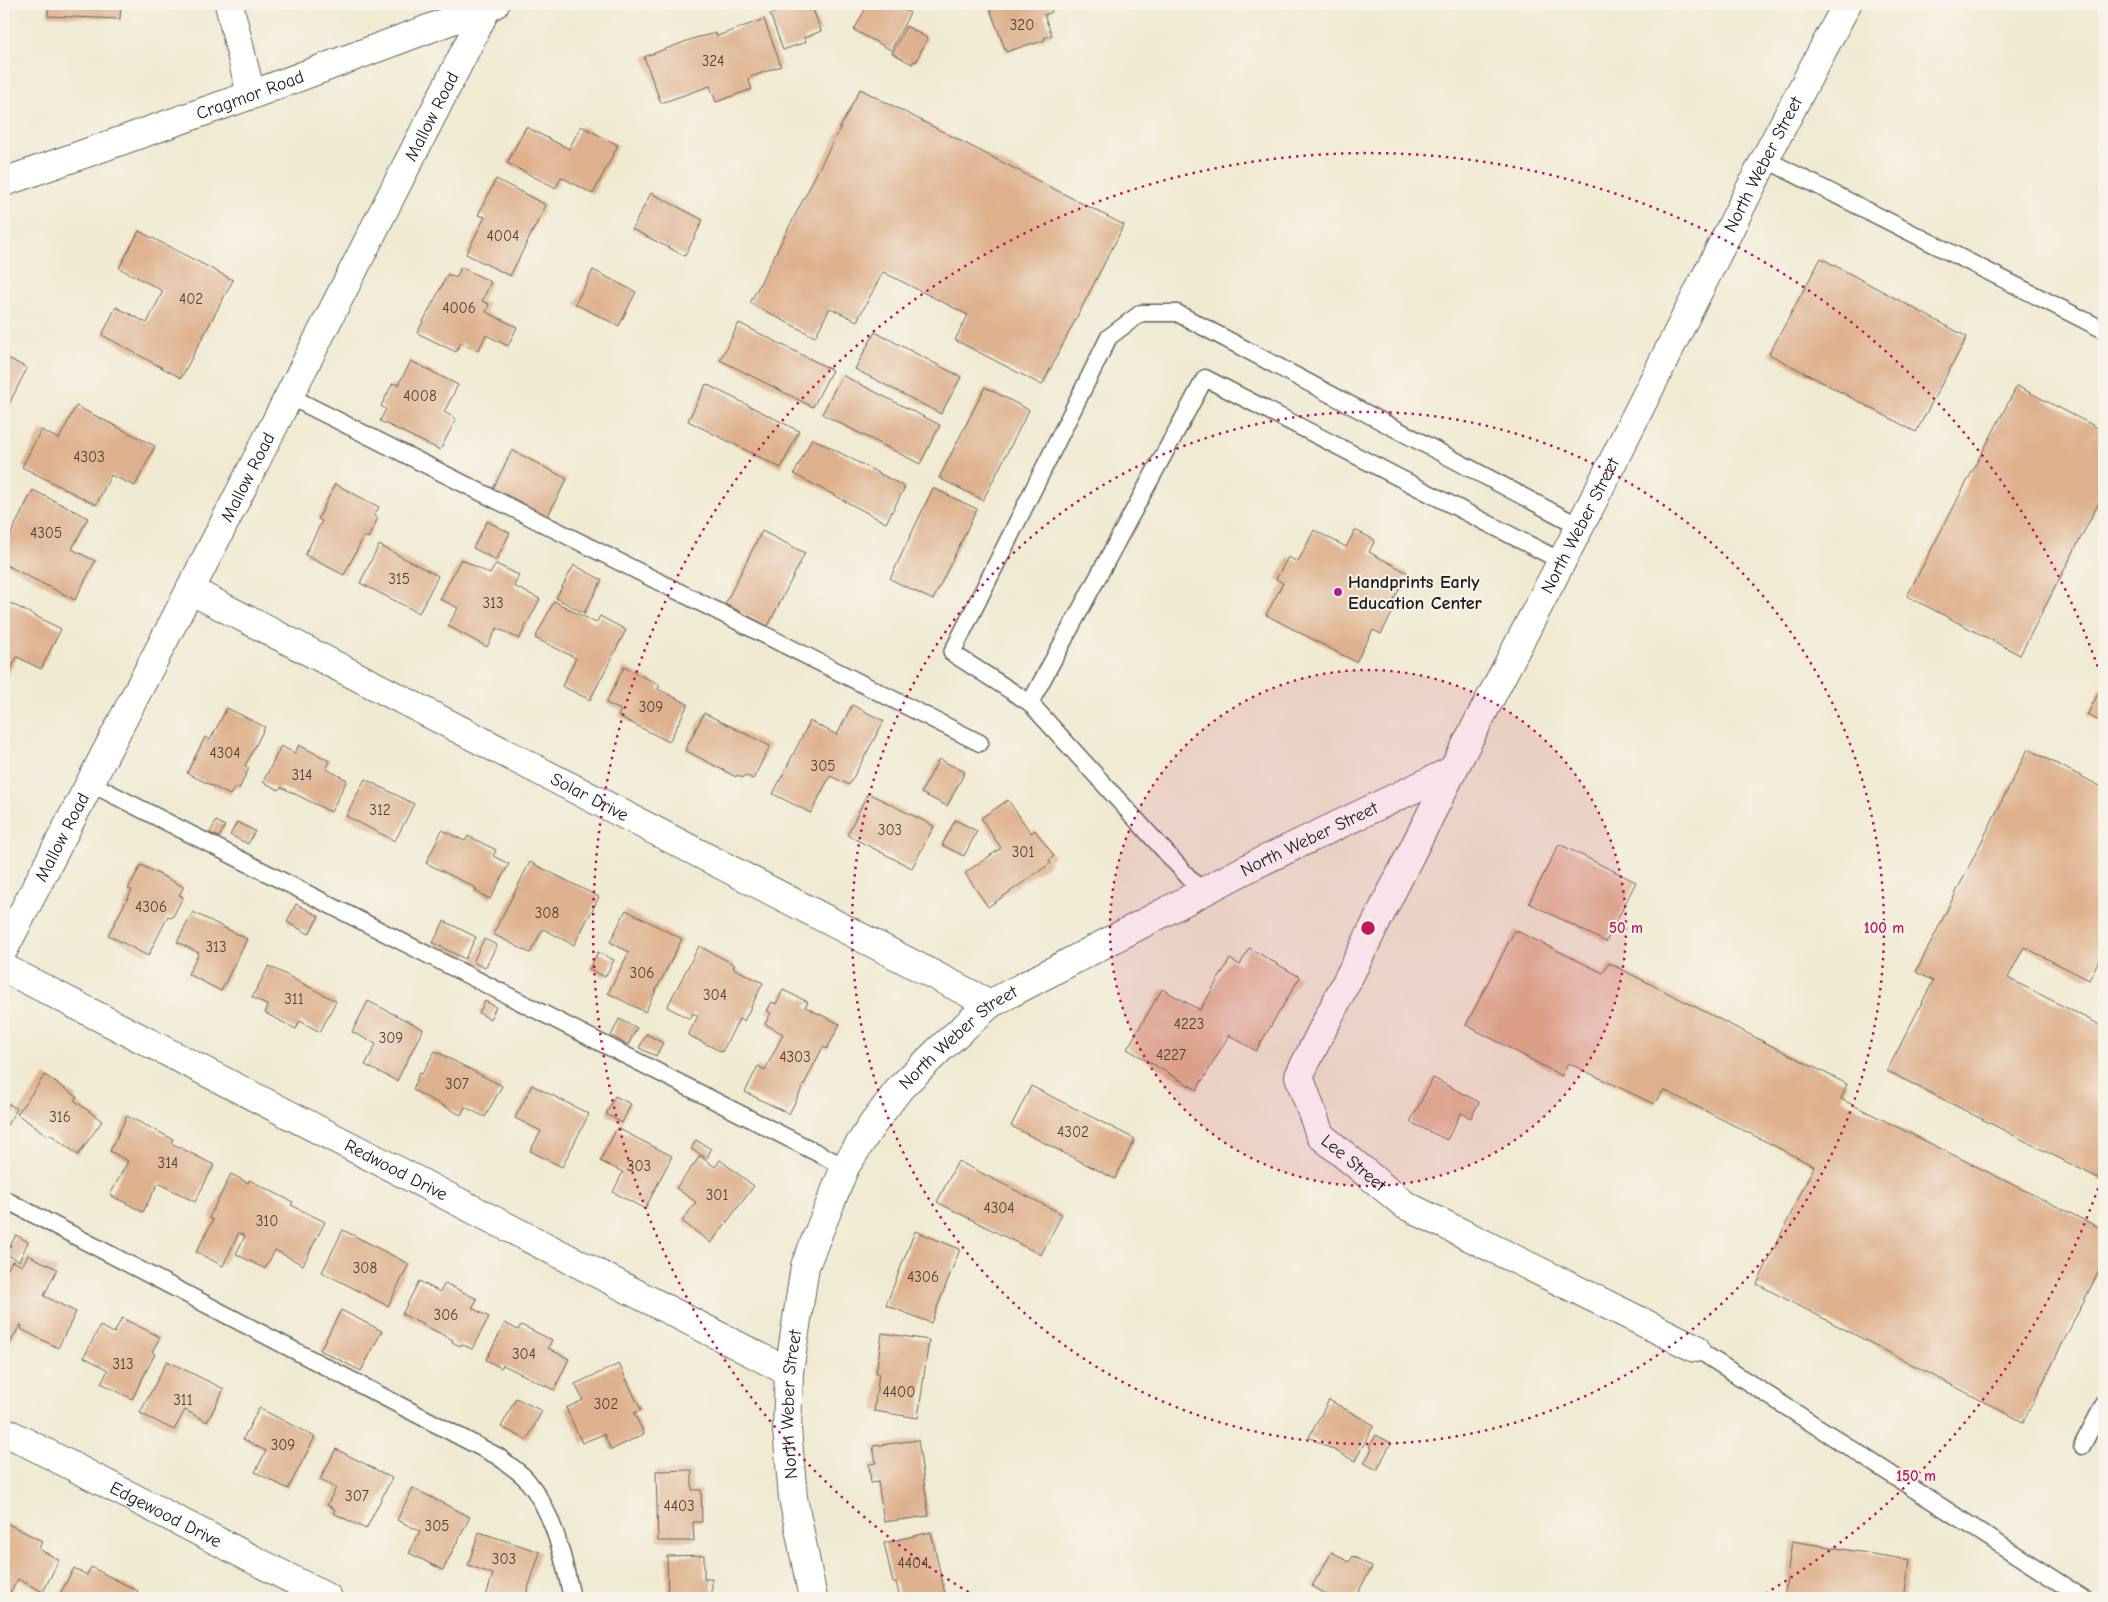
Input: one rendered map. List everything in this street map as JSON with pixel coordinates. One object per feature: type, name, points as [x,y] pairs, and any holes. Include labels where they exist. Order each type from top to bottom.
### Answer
[{"type":"street","points":[[229,4],[251,95]]},
{"type":"street","name":"North Weber Street","points":[[813,1598],[794,1498],[787,1429],[789,1372],[805,1266],[845,1167],[872,1125],[900,1088],[990,1004],[1252,866],[1453,770],[1765,159],[1847,4]]},
{"type":"street","name":"Cragmor Road","points":[[4,182],[251,95],[491,5]]},
{"type":"street","name":"Mallow Road","points":[[4,949],[491,5]]},
{"type":"street","name":"Solar Drive","points":[[190,590],[990,1004]]},
{"type":"street","name":"Lee Street","points":[[1453,770],[1299,1076],[1320,1135],[1405,1205],[1695,1348]]},
{"type":"street","name":"Redwood Drive","points":[[4,968],[789,1372]]},
{"type":"street","name":"Edgewood Drive","points":[[4,1431],[328,1598]]},
{"type":"lane","points":[[1765,159],[2104,330]]},
{"type":"lane","points":[[1202,892],[1030,702],[952,653],[1109,337],[1141,313],[1177,313],[1579,526]]},
{"type":"lane","points":[[1030,702],[1205,378],[1561,561]]},
{"type":"lane","points":[[289,396],[980,743]]},
{"type":"lane","points":[[90,783],[845,1167]]},
{"type":"lane","points":[[4,1199],[499,1458],[526,1478],[549,1516],[565,1565],[572,1598]]},
{"type":"lane","points":[[1695,1348],[2083,1598]]},
{"type":"lane","points":[[2082,1446],[2104,1404]]},
{"type":"building","points":[[48,4],[121,4],[120,19],[48,16]]},
{"type":"building","points":[[800,4],[811,4],[821,31],[804,38],[806,42],[783,50],[770,14]]},
{"type":"building","points":[[868,4],[892,4],[910,13],[891,50],[854,30]]},
{"type":"building","points":[[988,4],[1049,4],[1052,12],[1044,15],[1052,35],[1044,38],[1045,40],[1006,52]]},
{"type":"building","points":[[764,19],[781,66],[748,78],[752,89],[716,102],[710,86],[661,103],[644,57],[695,38],[716,33],[717,36]]},
{"type":"building","points":[[906,26],[927,39],[916,62],[914,61],[912,64],[892,53]]},
{"type":"building","points":[[860,89],[1124,225],[1042,385],[955,340],[968,315],[883,272],[857,321],[830,308],[815,337],[750,303]]},
{"type":"building","points":[[581,126],[618,145],[593,194],[561,177],[556,188],[507,163],[526,127],[569,149]]},
{"type":"building","points":[[496,179],[546,205],[510,276],[466,254],[485,217],[478,215]]},
{"type":"building","points":[[651,193],[703,220],[685,256],[632,229]]},
{"type":"building","points":[[139,231],[233,280],[181,378],[102,335],[116,307],[147,323],[163,291],[119,268]]},
{"type":"building","points":[[1821,258],[1967,337],[1916,432],[1769,354]]},
{"type":"building","points":[[461,267],[491,282],[482,301],[489,304],[486,312],[517,327],[508,346],[486,335],[478,351],[461,343],[456,352],[417,333],[448,274],[456,278]]},
{"type":"building","points":[[593,270],[636,292],[619,326],[575,304]]},
{"type":"building","points":[[739,323],[832,370],[813,407],[720,360]]},
{"type":"building","points":[[875,332],[961,377],[941,414],[855,369]]},
{"type":"building","points":[[4,356],[27,368],[4,414]]},
{"type":"building","points":[[411,361],[458,385],[444,412],[456,419],[440,450],[380,421],[386,409],[381,406],[393,383],[398,385]]},
{"type":"building","points":[[842,375],[940,425],[920,464],[822,414]]},
{"type":"building","points":[[706,384],[799,431],[781,468],[688,421]]},
{"type":"building","points":[[2017,386],[2104,431],[2104,493],[2020,655],[1907,596]]},
{"type":"building","points":[[985,387],[1029,410],[983,500],[939,478]]},
{"type":"building","points":[[76,406],[155,446],[135,486],[111,475],[96,505],[22,467],[41,430],[59,439]]},
{"type":"building","points":[[812,438],[905,487],[886,523],[794,474]]},
{"type":"building","points":[[512,450],[567,479],[546,519],[492,491]]},
{"type":"building","points":[[335,484],[379,507],[374,516],[378,518],[368,538],[364,536],[344,575],[305,555],[322,521],[318,519]]},
{"type":"building","points":[[933,488],[977,509],[933,600],[890,579]]},
{"type":"building","points":[[33,490],[88,518],[72,549],[95,561],[75,600],[4,564],[4,547]]},
{"type":"building","points":[[487,521],[510,533],[496,560],[473,548]]},
{"type":"building","name":"Handprints Early Education Center","points":[[1314,530],[1346,547],[1355,530],[1375,540],[1369,552],[1408,573],[1393,601],[1397,604],[1381,634],[1373,630],[1356,662],[1266,615],[1283,583],[1276,579],[1288,557],[1298,562]]},
{"type":"building","points":[[762,531],[805,553],[768,626],[725,604]]},
{"type":"building","points":[[379,545],[438,576],[419,613],[360,583]]},
{"type":"building","points":[[461,559],[490,574],[496,564],[519,575],[514,586],[540,599],[519,639],[497,628],[487,647],[448,626],[458,608],[440,599]]},
{"type":"building","points":[[574,565],[602,580],[584,613],[556,598]]},
{"type":"building","points":[[4,600],[61,629],[41,669],[17,657],[4,683]]},
{"type":"building","points":[[554,601],[596,623],[600,616],[626,630],[590,700],[562,686],[576,658],[535,638]]},
{"type":"building","points":[[624,667],[660,685],[658,689],[688,704],[669,742],[618,716],[621,710],[606,703]]},
{"type":"building","points":[[2104,682],[2104,723],[2087,715]]},
{"type":"building","points":[[852,705],[884,721],[849,785],[830,776],[811,813],[773,794],[810,721],[837,735]]},
{"type":"building","points":[[227,708],[265,727],[245,766],[249,768],[239,789],[235,787],[230,795],[187,773],[205,737],[210,740]]},
{"type":"building","points":[[704,713],[770,746],[753,779],[745,775],[743,778],[737,775],[736,777],[685,750]]},
{"type":"building","points":[[299,745],[330,761],[326,769],[347,780],[331,812],[281,787],[279,790],[263,782],[281,746],[295,753]]},
{"type":"building","points":[[2028,749],[2104,788],[2104,950],[2089,980],[2024,947],[2008,978],[2104,1027],[2104,1181],[1887,1071],[1933,981],[1916,972]]},
{"type":"building","points":[[939,759],[965,772],[947,806],[921,793]]},
{"type":"building","points":[[365,779],[414,804],[395,841],[346,816]]},
{"type":"building","points":[[868,793],[934,826],[912,868],[847,835]]},
{"type":"building","points":[[1008,800],[1031,833],[1035,830],[1054,856],[1049,860],[1051,863],[988,907],[965,873],[1001,848],[981,818]]},
{"type":"building","points":[[955,820],[977,831],[964,856],[942,845]]},
{"type":"building","points":[[216,821],[225,826],[219,837],[210,833]]},
{"type":"building","points":[[237,822],[255,831],[248,844],[230,835]]},
{"type":"building","points":[[442,830],[465,841],[468,836],[496,850],[493,856],[509,864],[490,899],[475,891],[476,888],[426,863]]},
{"type":"building","points":[[1559,844],[1636,882],[1606,942],[1529,903]]},
{"type":"building","points":[[530,862],[599,897],[574,945],[543,929],[530,953],[493,934]]},
{"type":"building","points":[[141,865],[184,887],[179,895],[183,897],[172,918],[168,916],[148,956],[108,935],[132,890],[128,889]]},
{"type":"building","points":[[296,904],[319,916],[309,934],[287,922]]},
{"type":"building","points":[[626,910],[682,939],[645,1012],[608,993],[629,952],[610,942]]},
{"type":"building","points":[[193,912],[247,939],[221,991],[188,974],[199,953],[177,942]]},
{"type":"building","points":[[444,921],[476,937],[465,959],[433,943]]},
{"type":"building","points":[[1515,930],[1603,973],[1609,963],[1847,1084],[1841,1099],[2104,1230],[2104,1261],[2023,1422],[1757,1284],[1814,1166],[1664,1090],[1654,1104],[1568,1063],[1562,1076],[1466,1025]]},
{"type":"building","points":[[484,939],[497,945],[485,968],[473,962]]},
{"type":"building","points":[[699,946],[735,965],[733,968],[763,983],[744,1021],[739,1019],[722,1052],[688,1035],[698,1016],[693,1013],[690,1019],[667,1007]]},
{"type":"building","points":[[1249,948],[1300,977],[1256,1051],[1229,1035],[1197,1090],[1127,1049],[1162,989],[1200,1010],[1230,959],[1240,965]]},
{"type":"building","points":[[598,952],[614,960],[605,977],[589,969]]},
{"type":"building","points":[[269,966],[336,1001],[320,1032],[300,1021],[296,1029],[265,1013],[268,1006],[252,997]]},
{"type":"building","points":[[783,990],[808,1002],[805,1007],[840,1024],[827,1049],[823,1047],[789,1114],[745,1092],[758,1066],[765,1070],[783,1034],[765,1024],[771,1013],[767,1011],[772,1002],[776,1004]]},
{"type":"building","points":[[368,1001],[423,1029],[397,1081],[365,1065],[376,1044],[352,1032]]},
{"type":"building","points":[[485,1001],[496,1007],[490,1019],[479,1013]]},
{"type":"building","points":[[619,1019],[637,1028],[628,1045],[611,1036]]},
{"type":"building","points":[[646,1034],[663,1043],[656,1056],[639,1048]]},
{"type":"building","points":[[435,1051],[502,1086],[485,1117],[465,1107],[461,1115],[413,1090],[419,1073],[422,1074]]},
{"type":"building","points":[[45,1075],[77,1097],[74,1100],[102,1121],[78,1155],[50,1134],[48,1136],[17,1114]]},
{"type":"building","points":[[1433,1078],[1479,1102],[1471,1118],[1461,1113],[1447,1140],[1410,1122]]},
{"type":"building","points":[[532,1085],[589,1114],[562,1167],[530,1151],[541,1131],[515,1118]]},
{"type":"building","points":[[1031,1086],[1135,1139],[1115,1179],[1011,1126]]},
{"type":"building","points":[[615,1096],[631,1104],[622,1123],[606,1114]]},
{"type":"building","points":[[4,1101],[17,1109],[7,1125],[4,1123]]},
{"type":"building","points":[[127,1116],[173,1139],[171,1143],[214,1165],[195,1202],[158,1183],[143,1212],[110,1195],[128,1161],[110,1151]]},
{"type":"building","points":[[617,1128],[672,1156],[645,1209],[613,1192],[623,1172],[600,1161]]},
{"type":"building","points":[[696,1140],[711,1149],[707,1158],[691,1149]]},
{"type":"building","points":[[700,1156],[715,1167],[720,1160],[754,1186],[711,1243],[682,1221],[696,1202],[676,1188]]},
{"type":"building","points":[[958,1161],[1062,1214],[1041,1255],[937,1202]]},
{"type":"building","points":[[231,1174],[248,1183],[249,1180],[293,1202],[291,1205],[325,1222],[303,1265],[275,1250],[265,1269],[236,1254],[245,1236],[239,1233],[223,1266],[196,1252],[213,1220],[209,1218]]},
{"type":"building","points":[[343,1230],[409,1264],[388,1306],[322,1272]]},
{"type":"building","points":[[915,1231],[960,1249],[931,1323],[886,1305]]},
{"type":"building","points":[[16,1235],[28,1242],[19,1261],[6,1254]]},
{"type":"building","points":[[28,1255],[57,1269],[44,1296],[76,1312],[58,1348],[21,1329],[22,1326],[20,1325],[9,1345],[4,1342],[4,1276],[12,1261],[22,1266]]},
{"type":"building","points":[[419,1281],[440,1292],[445,1283],[477,1299],[472,1308],[489,1317],[472,1349],[452,1342],[453,1340],[402,1314]]},
{"type":"building","points":[[341,1310],[382,1331],[361,1371],[320,1350]]},
{"type":"building","points":[[122,1318],[160,1337],[152,1352],[155,1354],[132,1399],[101,1383],[108,1370],[84,1357],[100,1326],[114,1333]]},
{"type":"building","points":[[505,1323],[518,1330],[521,1325],[552,1340],[548,1348],[569,1359],[554,1390],[503,1365],[501,1368],[486,1360]]},
{"type":"building","points":[[882,1333],[929,1340],[918,1418],[874,1411],[879,1373],[876,1373]]},
{"type":"building","points":[[167,1361],[224,1389],[207,1422],[185,1410],[174,1430],[140,1413]]},
{"type":"building","points":[[619,1364],[641,1410],[634,1413],[644,1434],[611,1450],[604,1434],[582,1443],[566,1408],[583,1400],[575,1384]]},
{"type":"building","points":[[516,1398],[542,1411],[527,1440],[501,1427]]},
{"type":"building","points":[[1329,1400],[1374,1425],[1355,1461],[1309,1437]]},
{"type":"building","points":[[259,1408],[315,1437],[288,1489],[255,1472],[266,1451],[243,1439]]},
{"type":"building","points":[[1376,1435],[1391,1443],[1377,1470],[1364,1463],[1372,1449],[1369,1447]]},
{"type":"building","points":[[918,1440],[929,1516],[884,1522],[878,1482],[871,1483],[869,1464],[876,1463],[873,1446]]},
{"type":"building","points":[[336,1449],[392,1478],[366,1529],[333,1513],[335,1509],[327,1505],[336,1488],[320,1480]]},
{"type":"building","points":[[692,1470],[692,1490],[701,1490],[702,1522],[693,1522],[694,1541],[658,1541],[656,1471]]},
{"type":"building","points":[[413,1488],[470,1517],[443,1570],[409,1553],[420,1531],[397,1520]]},
{"type":"building","points":[[4,1522],[42,1541],[39,1549],[59,1560],[43,1592],[18,1579],[10,1593],[4,1589]]},
{"type":"building","points":[[479,1532],[540,1552],[525,1598],[494,1598],[486,1596],[493,1574],[468,1565]]},
{"type":"building","points":[[931,1532],[946,1598],[900,1598],[896,1582],[893,1583],[884,1543]]},
{"type":"building","points":[[1792,1541],[1910,1560],[1904,1598],[1784,1598]]},
{"type":"building","points":[[1332,1552],[1349,1562],[1353,1556],[1372,1567],[1355,1598],[1333,1598],[1312,1586]]},
{"type":"building","points":[[704,1555],[704,1579],[712,1579],[712,1598],[668,1598],[667,1556]]},
{"type":"building","points":[[91,1567],[138,1591],[134,1598],[58,1598],[74,1568],[87,1575]]},
{"type":"place","name":"Handprints Early Education Center","points":[[1338,592]]}]
